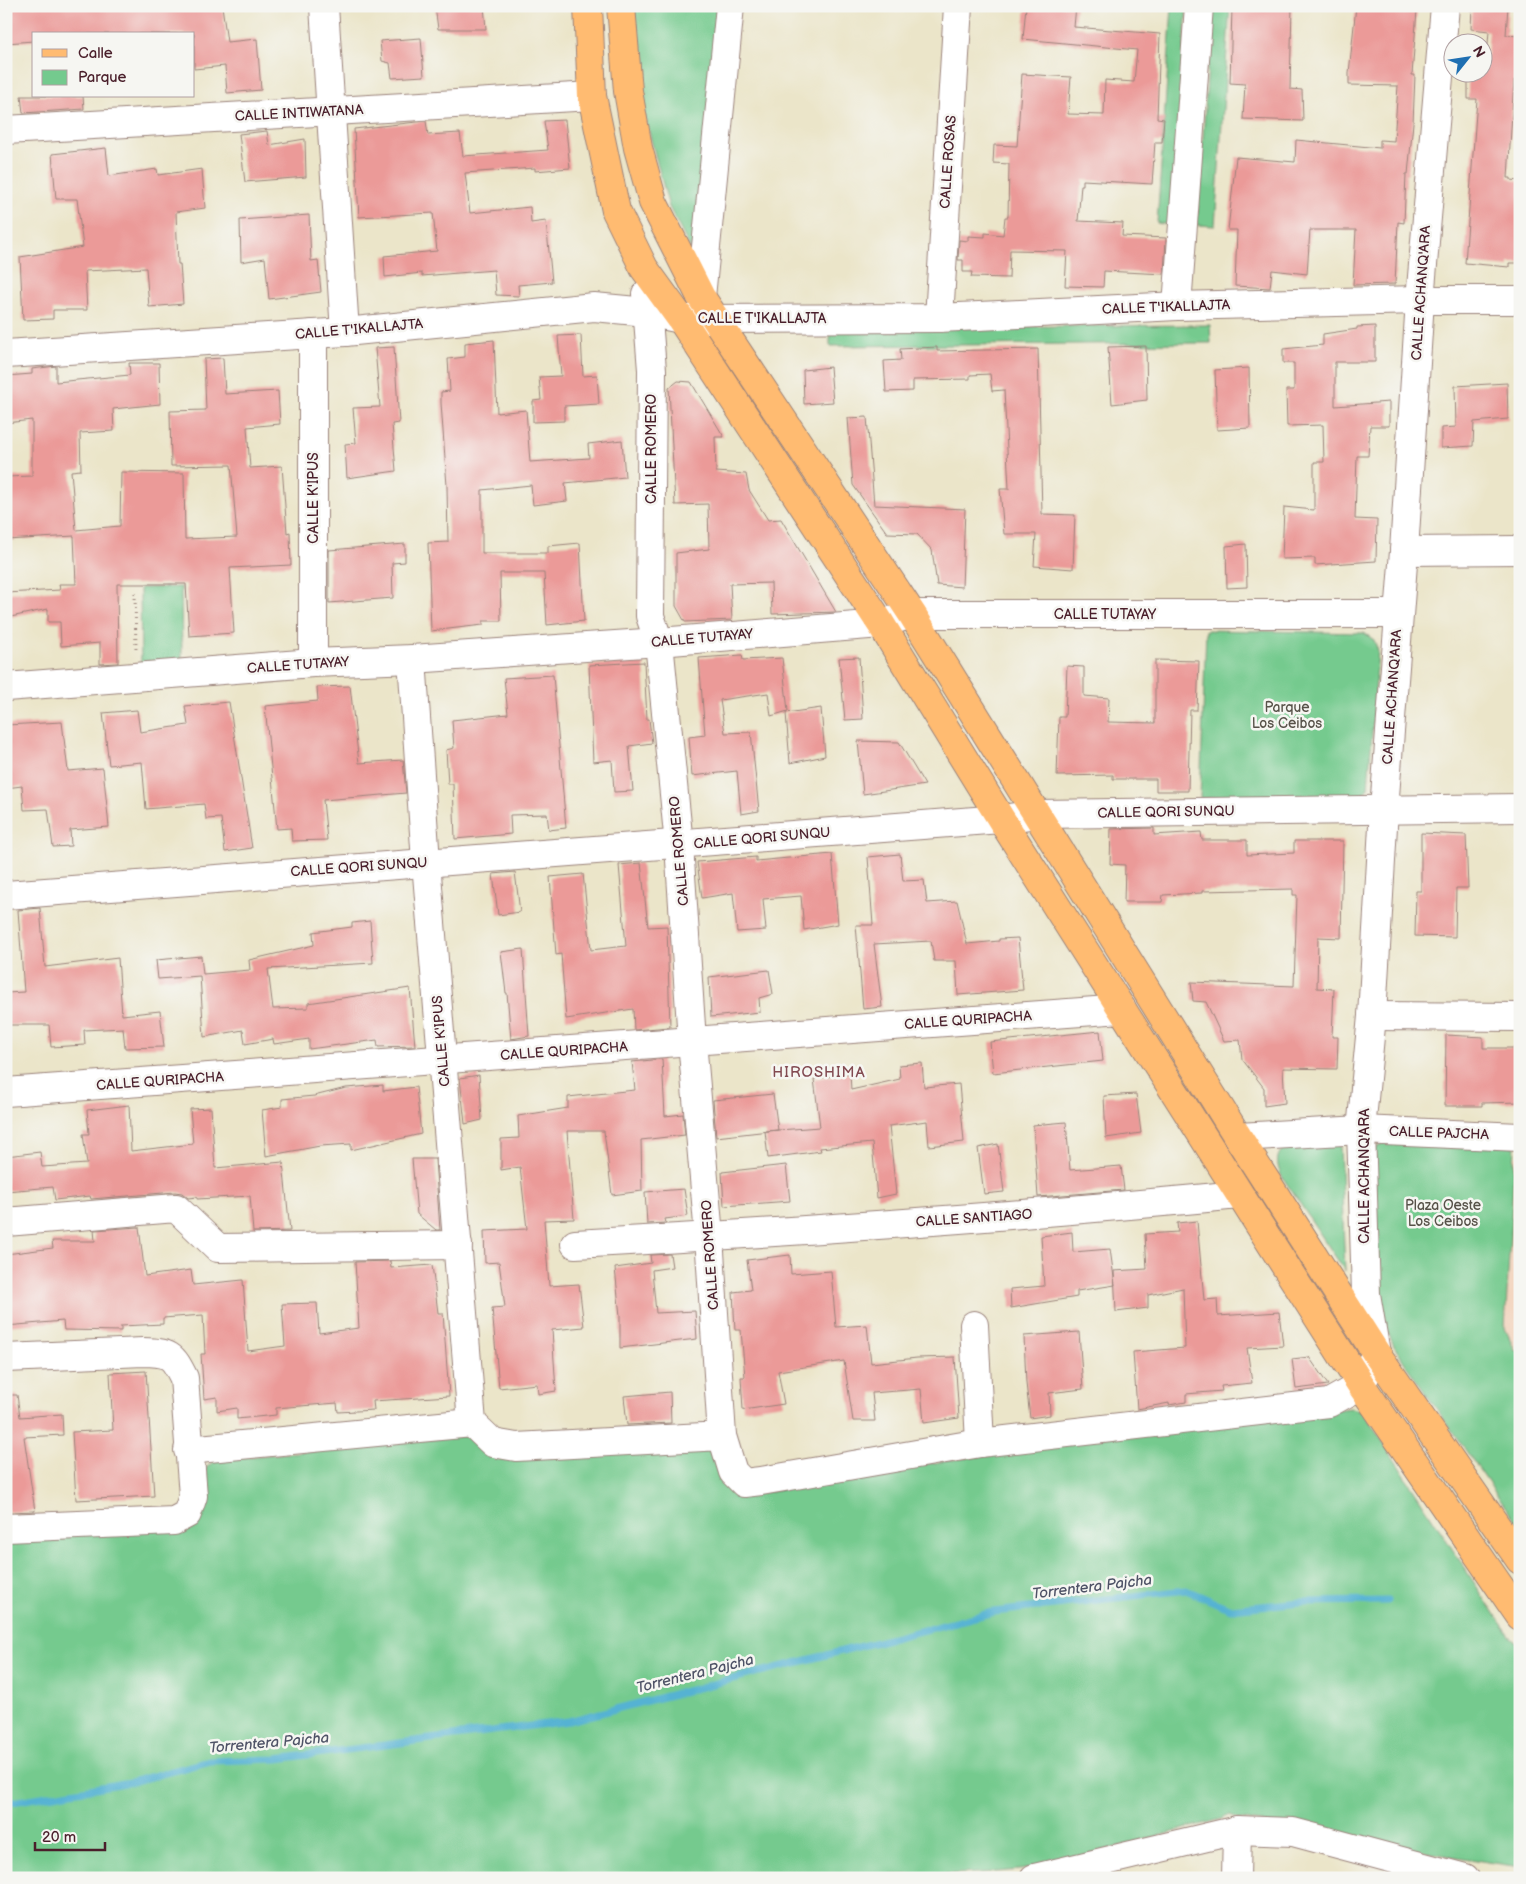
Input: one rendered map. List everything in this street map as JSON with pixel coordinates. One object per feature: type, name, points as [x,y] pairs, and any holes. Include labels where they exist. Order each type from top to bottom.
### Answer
[{"type":"main road","points":[[588,6],[592,96],[616,211],[644,268],[681,319],[881,624],[1001,819],[1360,1385],[1520,1616]]},
{"type":"main road","points":[[621,6],[628,91],[640,157],[653,202],[708,307],[912,614],[1238,1137],[1376,1353],[1516,1554],[1486,1567]]},
{"type":"street","points":[[324,6],[345,332]]},
{"type":"street","points":[[708,307],[730,6]]},
{"type":"street","name":"CALLE ROSAS","points":[[939,318],[958,6]]},
{"type":"street","points":[[1178,306],[1199,6]]},
{"type":"street","name":"CALLE ACHANQ'ARA","points":[[1376,1353],[1366,1294],[1361,1130],[1372,1016],[1384,809],[1404,550],[1420,300],[1445,6]]},
{"type":"street","name":"CALLE INTIWATANA","points":[[6,130],[592,96]]},
{"type":"street","name":"CALLE ROMERO","points":[[644,268],[652,370],[650,616],[660,642],[679,845],[692,1041],[709,1236],[722,1436],[733,1472],[744,1483],[980,1443]]},
{"type":"street","name":"CALLE T'IKALLAJTA","points":[[6,354],[345,332],[594,307],[647,312],[681,319],[708,307],[939,318],[1178,306],[1420,300],[1520,300]]},
{"type":"street","name":"CALLE K'IPUS","points":[[313,334],[313,663]]},
{"type":"street","points":[[1404,550],[1520,550]]},
{"type":"street","name":"CALLE TUTAYAY","points":[[6,687],[313,663],[412,659],[660,642],[881,624],[912,614],[1398,614]]},
{"type":"street","name":"CALLE K'IPUS","points":[[412,659],[426,862],[472,1423]]},
{"type":"street","name":"CALLE QORI SUNQU","points":[[6,895],[426,862],[679,845],[1001,819],[1037,814],[1520,808]]},
{"type":"street","name":"CALLE QURIPACHA","points":[[6,1092],[1122,1009]]},
{"type":"street","points":[[1372,1016],[1520,1017]]},
{"type":"street","name":"CALLE PAJCHA","points":[[1238,1137],[1361,1130],[1520,1137]]},
{"type":"street","name":"CALLE SANTIAGO","points":[[575,1244],[1062,1212],[1239,1195]]},
{"type":"street","points":[[6,1222],[176,1208],[218,1248],[458,1245]]},
{"type":"street","points":[[974,1325],[980,1443],[1329,1403],[1360,1385],[1376,1353]]},
{"type":"street","points":[[6,1358],[144,1352],[164,1353],[176,1361],[184,1378],[192,1496],[187,1514],[174,1521],[6,1528]]},
{"type":"street","points":[[188,1450],[472,1423],[493,1442],[516,1447],[722,1436]]},
{"type":"street","points":[[1236,1878],[1237,1830]]},
{"type":"street","points":[[1034,1878],[1237,1830],[1293,1832],[1465,1878]]},
{"type":"path","points":[[135,593],[136,677]]},
{"type":"shaded area","points":[[1520,1155],[1520,1350],[1516,1350],[1505,1328],[1514,1157]]},
{"type":"green space","points":[[633,6],[723,6],[700,243],[691,250],[669,207],[645,117]]},
{"type":"green space","points":[[1172,6],[1187,6],[1172,225],[1157,223]]},
{"type":"green space","points":[[1212,6],[1230,6],[1215,226],[1197,225]]},
{"type":"green space","points":[[1210,325],[1211,343],[830,346],[830,328]]},
{"type":"green space","points":[[181,587],[182,661],[141,664],[140,588]]},
{"type":"green space","name":"Parque Los Ceibos","points":[[1206,630],[1364,633],[1374,640],[1378,651],[1368,788],[1362,795],[1358,798],[1200,798]]},
{"type":"green space","points":[[1303,1140],[1340,1145],[1345,1271],[1281,1175],[1278,1167],[1281,1151]]},
{"type":"green space","name":"Plaza Oeste Los Ceibos","points":[[1384,1141],[1515,1146],[1505,1328],[1515,1350],[1520,1350],[1520,1528],[1408,1368],[1394,1346],[1382,1320],[1375,1268],[1375,1150]]},
{"type":"green space","points":[[1351,1408],[1363,1411],[1495,1615],[1520,1649],[1520,1867],[1347,1840],[1239,1819],[1230,1815],[1222,1819],[1052,1864],[997,1872],[834,1878],[6,1878],[6,1536],[198,1520],[207,1495],[206,1468],[215,1460],[465,1436],[487,1454],[712,1445],[728,1491],[733,1496],[739,1497],[866,1473],[1134,1433]]},
{"type":"building","points":[[8,6],[222,6],[227,42],[257,39],[261,90],[227,93],[225,66],[195,69],[195,32],[32,32],[32,41],[6,43]]},
{"type":"building","points":[[435,6],[484,6],[486,29],[438,29]]},
{"type":"building","points":[[1026,6],[1076,6],[1074,27],[1160,34],[1157,118],[1164,119],[1162,142],[1155,142],[1152,184],[1083,180],[1078,221],[1123,223],[1122,236],[1166,238],[1164,274],[1104,271],[1103,287],[1065,286],[1067,251],[1010,250],[1009,278],[971,277],[972,272],[963,272],[963,260],[958,260],[959,240],[968,241],[968,236],[985,237],[985,233],[1003,235],[1005,217],[1008,217],[1009,164],[993,163],[994,145],[1017,146],[1022,74],[1071,77],[1068,114],[1104,115],[1105,80],[1134,82],[1137,50],[1023,39]]},
{"type":"building","points":[[1232,6],[1292,6],[1290,89],[1302,90],[1303,121],[1243,119],[1245,84],[1230,83]]},
{"type":"building","points":[[1356,6],[1381,6],[1417,10],[1412,75],[1415,75],[1413,123],[1408,174],[1406,174],[1404,223],[1398,222],[1395,284],[1353,285],[1356,230],[1310,230],[1307,274],[1272,270],[1270,288],[1235,286],[1237,230],[1228,230],[1236,157],[1295,162],[1296,140],[1380,148],[1380,140],[1394,141],[1398,86],[1349,85]]},
{"type":"building","points":[[1472,6],[1508,6],[1506,35],[1520,36],[1520,80],[1514,80],[1508,178],[1520,181],[1520,263],[1509,263],[1509,267],[1465,263],[1477,99],[1468,99],[1468,82],[1494,82],[1494,32],[1471,29]]},
{"type":"building","points":[[421,38],[424,76],[392,78],[390,63],[382,61],[380,41]]},
{"type":"building","points":[[21,96],[32,96],[32,98],[83,98],[84,109],[23,113]]},
{"type":"building","points":[[565,120],[570,168],[535,171],[535,168],[465,173],[470,213],[530,207],[531,223],[546,221],[552,282],[518,285],[519,296],[496,295],[494,270],[422,276],[422,273],[385,277],[384,256],[437,251],[433,213],[359,217],[354,129],[426,121],[428,135],[460,133],[463,156],[548,150],[544,121]]},
{"type":"building","points":[[267,131],[269,145],[305,139],[306,177],[245,182],[239,134]]},
{"type":"building","points":[[106,148],[109,176],[157,169],[158,175],[202,169],[205,208],[176,212],[178,264],[180,264],[183,304],[149,307],[146,268],[85,271],[87,310],[53,310],[53,319],[23,320],[20,257],[83,247],[77,199],[56,199],[52,154]]},
{"type":"building","points":[[309,215],[311,261],[318,260],[321,292],[269,299],[265,258],[241,262],[240,220]]},
{"type":"building","points":[[1375,326],[1375,362],[1335,362],[1335,406],[1389,402],[1389,426],[1370,426],[1368,456],[1357,456],[1355,519],[1377,520],[1376,561],[1315,565],[1315,558],[1282,559],[1284,507],[1314,510],[1314,462],[1324,462],[1323,425],[1287,426],[1286,390],[1294,390],[1294,363],[1283,363],[1283,349],[1323,345],[1323,334],[1357,329],[1357,327]]},
{"type":"building","points":[[581,335],[583,376],[597,375],[599,404],[564,406],[564,421],[533,422],[533,401],[541,400],[539,377],[561,376],[558,336]]},
{"type":"building","points":[[494,340],[497,413],[526,410],[530,462],[589,458],[588,444],[622,440],[625,477],[565,483],[567,501],[533,505],[531,485],[482,490],[482,553],[548,553],[548,546],[580,543],[584,621],[547,625],[544,573],[500,573],[501,621],[483,621],[483,625],[431,631],[428,543],[448,542],[447,486],[441,392],[450,391],[448,359],[465,357],[465,343]]},
{"type":"building","points":[[1146,346],[1147,400],[1112,404],[1108,347]]},
{"type":"building","points":[[394,347],[399,423],[392,424],[396,471],[347,478],[345,444],[356,443],[353,408],[380,407],[375,348]]},
{"type":"building","points":[[937,347],[937,351],[1038,349],[1042,514],[1075,515],[1073,569],[1034,566],[1036,534],[1004,534],[1000,489],[1009,489],[1004,390],[992,391],[990,374],[970,375],[970,379],[913,380],[913,391],[886,392],[884,361],[901,360],[900,349]]},
{"type":"building","points":[[223,358],[225,394],[278,391],[280,424],[247,427],[250,468],[282,466],[287,533],[290,532],[291,565],[230,568],[234,633],[189,636],[186,584],[117,584],[118,663],[100,664],[100,643],[61,646],[60,622],[48,622],[48,609],[6,618],[6,593],[60,590],[59,584],[76,584],[74,536],[6,540],[6,477],[32,476],[32,420],[6,423],[6,376],[32,374],[32,369],[56,366],[56,382],[130,375],[129,363],[159,363],[160,404],[113,409],[114,431],[80,433],[81,470],[71,471],[76,530],[120,526],[121,472],[184,473],[185,539],[237,537],[231,465],[171,466],[170,411],[206,410],[204,359]]},
{"type":"building","points":[[830,367],[833,402],[804,404],[803,370]]},
{"type":"building","points":[[1249,368],[1250,428],[1217,430],[1215,370]]},
{"type":"building","points":[[678,381],[691,382],[724,437],[715,437],[716,472],[746,474],[749,490],[768,520],[781,519],[836,612],[772,614],[771,583],[730,584],[732,620],[685,622],[676,606],[676,553],[709,549],[708,504],[675,505],[669,388]]},
{"type":"building","points":[[1507,383],[1508,419],[1474,422],[1473,446],[1441,448],[1441,428],[1456,427],[1455,386]]},
{"type":"building","points":[[867,417],[874,505],[965,509],[962,587],[937,585],[932,550],[917,534],[887,533],[853,485],[848,418]]},
{"type":"building","points":[[405,544],[405,562],[392,563],[393,598],[329,603],[329,550]]},
{"type":"building","points":[[1246,544],[1247,587],[1227,588],[1226,546]]},
{"type":"building","points":[[742,655],[743,660],[782,658],[788,711],[771,716],[768,693],[720,700],[725,733],[751,732],[759,811],[741,814],[737,771],[692,776],[689,737],[705,735],[699,658]]},
{"type":"building","points":[[859,657],[863,719],[845,720],[839,658]]},
{"type":"building","points":[[1155,660],[1199,661],[1197,710],[1190,710],[1188,791],[1156,791],[1156,779],[1113,779],[1113,775],[1057,776],[1059,717],[1065,717],[1067,666],[1084,667],[1084,696],[1109,698],[1108,722],[1155,723]]},
{"type":"building","points":[[644,662],[647,719],[649,719],[652,743],[629,746],[633,791],[614,792],[612,760],[593,762],[589,665]]},
{"type":"building","points":[[553,675],[566,828],[549,830],[547,814],[510,815],[511,834],[455,839],[453,784],[448,784],[446,750],[454,748],[452,720],[508,714],[504,678]]},
{"type":"building","points":[[350,686],[359,763],[403,760],[406,793],[323,800],[327,840],[292,841],[291,828],[277,829],[265,706],[318,701],[317,687]]},
{"type":"building","points":[[229,702],[252,848],[225,852],[221,818],[206,819],[204,804],[146,809],[142,762],[109,765],[103,713],[137,710],[140,732],[188,725],[185,706]]},
{"type":"building","points":[[821,708],[825,756],[790,763],[786,713]]},
{"type":"building","points":[[62,722],[68,771],[103,768],[109,827],[70,830],[71,846],[53,847],[48,809],[24,810],[22,786],[6,788],[6,725]]},
{"type":"building","points":[[858,741],[899,742],[925,785],[863,794]]},
{"type":"building","points":[[1154,828],[1154,835],[1201,832],[1202,840],[1247,840],[1247,855],[1294,853],[1294,841],[1343,841],[1341,938],[1318,937],[1317,988],[1334,989],[1332,1037],[1338,1037],[1337,1069],[1283,1068],[1285,1103],[1264,1106],[1264,1088],[1242,1059],[1240,1040],[1224,1041],[1206,1002],[1193,1001],[1191,982],[1294,986],[1297,895],[1293,895],[1293,889],[1202,891],[1202,893],[1163,895],[1162,902],[1124,902],[1125,865],[1110,864],[1111,829]]},
{"type":"building","points":[[1421,833],[1466,835],[1468,888],[1456,888],[1455,937],[1415,936],[1416,891],[1421,891]]},
{"type":"building","points":[[832,854],[838,924],[804,930],[801,896],[763,899],[766,930],[737,932],[733,893],[702,898],[697,862],[756,857],[756,861]]},
{"type":"building","points":[[900,854],[903,881],[924,880],[927,903],[957,901],[967,944],[1018,938],[1023,990],[958,995],[956,961],[934,961],[931,941],[874,944],[882,1007],[863,1009],[856,925],[873,925],[868,857]]},
{"type":"building","points":[[641,863],[648,927],[667,926],[670,1027],[634,1030],[633,1009],[566,1019],[561,954],[556,955],[550,877],[583,874],[591,950],[626,946],[619,865]]},
{"type":"building","points":[[515,872],[520,912],[498,915],[493,874]]},
{"type":"building","points":[[40,908],[45,967],[118,958],[122,1015],[160,1011],[164,1047],[125,1048],[123,1028],[84,1030],[85,1045],[51,1047],[49,1025],[8,1025],[6,993],[24,992],[18,910]]},
{"type":"building","points":[[370,921],[373,963],[268,969],[273,1009],[308,1008],[308,1003],[410,988],[415,1046],[378,1047],[377,1040],[309,1049],[309,1039],[274,1044],[273,1039],[245,1044],[243,1030],[204,1037],[200,976],[158,979],[156,960],[201,956],[203,974],[250,970],[249,960],[314,945],[313,932],[352,927],[352,923]]},
{"type":"building","points":[[523,949],[529,1036],[511,1039],[501,952]]},
{"type":"building","points":[[769,970],[773,994],[759,998],[760,1012],[711,1017],[709,977]]},
{"type":"building","points":[[1100,1031],[1103,1061],[993,1073],[990,1042]]},
{"type":"building","points":[[1446,1035],[1483,1037],[1483,1048],[1520,1048],[1520,1102],[1482,1103],[1482,1106],[1445,1106]]},
{"type":"building","points":[[662,1059],[665,1116],[683,1114],[685,1135],[641,1140],[642,1191],[612,1195],[604,1131],[567,1131],[574,1219],[544,1220],[549,1286],[579,1284],[584,1327],[552,1330],[556,1391],[538,1394],[537,1384],[499,1388],[492,1308],[505,1307],[499,1262],[485,1263],[484,1231],[527,1229],[520,1167],[501,1170],[501,1139],[519,1138],[518,1116],[568,1108],[568,1097],[635,1090],[632,1062]]},
{"type":"building","points":[[922,1063],[924,1087],[959,1084],[964,1142],[929,1146],[927,1121],[889,1126],[896,1194],[877,1198],[872,1143],[820,1148],[821,1151],[768,1158],[765,1131],[820,1127],[814,1079],[850,1073],[851,1090],[900,1079],[899,1065]]},
{"type":"building","points":[[479,1075],[482,1120],[465,1124],[460,1078]]},
{"type":"building","points":[[383,1085],[383,1091],[416,1087],[421,1134],[351,1150],[351,1144],[320,1146],[266,1156],[262,1110],[282,1107],[282,1099],[314,1096],[346,1088]]},
{"type":"building","points":[[773,1094],[778,1130],[716,1137],[713,1100]]},
{"type":"building","points":[[1136,1094],[1141,1133],[1106,1138],[1104,1096]]},
{"type":"building","points":[[129,1105],[131,1151],[193,1144],[190,1109],[211,1108],[215,1168],[283,1162],[290,1231],[253,1232],[250,1196],[197,1199],[197,1197],[188,1198],[182,1193],[175,1192],[91,1199],[90,1196],[55,1200],[53,1187],[6,1191],[6,1156],[40,1152],[42,1167],[87,1164],[83,1134],[89,1134],[87,1110]]},
{"type":"building","points":[[1066,1122],[1070,1170],[1121,1166],[1124,1190],[1038,1197],[1033,1125]]},
{"type":"building","points":[[998,1144],[1004,1192],[984,1194],[978,1148]]},
{"type":"building","points":[[412,1159],[435,1159],[440,1230],[436,1230],[417,1214]]},
{"type":"building","points":[[786,1165],[790,1201],[724,1206],[722,1172]]},
{"type":"building","points":[[684,1189],[688,1216],[665,1219],[666,1223],[647,1224],[645,1192]]},
{"type":"building","points":[[1197,1221],[1204,1300],[1217,1299],[1218,1316],[1279,1312],[1283,1346],[1247,1348],[1252,1383],[1221,1386],[1222,1391],[1186,1394],[1186,1402],[1137,1409],[1133,1352],[1185,1348],[1183,1288],[1148,1295],[1148,1308],[1116,1312],[1114,1271],[1147,1269],[1145,1234],[1178,1232],[1177,1223]]},
{"type":"building","points":[[139,1227],[145,1276],[191,1270],[193,1285],[243,1280],[248,1351],[285,1346],[282,1304],[317,1303],[319,1333],[359,1328],[355,1262],[390,1261],[391,1268],[432,1265],[438,1313],[443,1313],[449,1396],[373,1401],[374,1410],[338,1412],[337,1403],[276,1408],[276,1415],[237,1419],[237,1408],[217,1411],[217,1397],[204,1399],[201,1354],[205,1354],[203,1315],[163,1318],[163,1324],[121,1326],[121,1331],[64,1330],[63,1321],[6,1326],[6,1254],[53,1248],[52,1241],[95,1241],[94,1230]]},
{"type":"building","points":[[1072,1232],[1073,1252],[1110,1249],[1115,1285],[1077,1291],[1077,1297],[1011,1308],[1010,1289],[1044,1286],[1041,1236]]},
{"type":"building","points":[[670,1254],[672,1267],[652,1270],[656,1313],[695,1311],[697,1339],[620,1348],[620,1316],[615,1268],[651,1263],[650,1255]]},
{"type":"building","points":[[790,1255],[791,1274],[831,1271],[836,1327],[867,1325],[871,1363],[917,1358],[955,1357],[959,1418],[924,1423],[921,1389],[872,1393],[875,1421],[853,1421],[844,1361],[778,1371],[784,1404],[743,1410],[741,1377],[745,1377],[741,1330],[735,1330],[733,1292],[751,1290],[747,1260]]},
{"type":"building","points":[[1079,1332],[1083,1389],[1049,1393],[1050,1415],[1030,1418],[1024,1336]]},
{"type":"building","points":[[1309,1357],[1328,1385],[1296,1389],[1292,1359]]},
{"type":"building","points":[[146,1371],[154,1496],[76,1500],[72,1432],[113,1430],[110,1373]]},
{"type":"building","points":[[670,1392],[671,1423],[627,1425],[624,1396]]},
{"type":"building","points":[[6,1395],[17,1395],[20,1417],[62,1414],[63,1435],[24,1437],[35,1511],[8,1512]]},
{"type":"waterway","name":"Torrentera Pajcha","points":[[6,1803],[131,1782],[210,1761],[277,1759],[569,1721],[994,1612],[1186,1590],[1231,1609],[1301,1602],[1387,1601]]},
{"type":"district","name":"HIROSHIMA","points":[[819,1072]]}]
